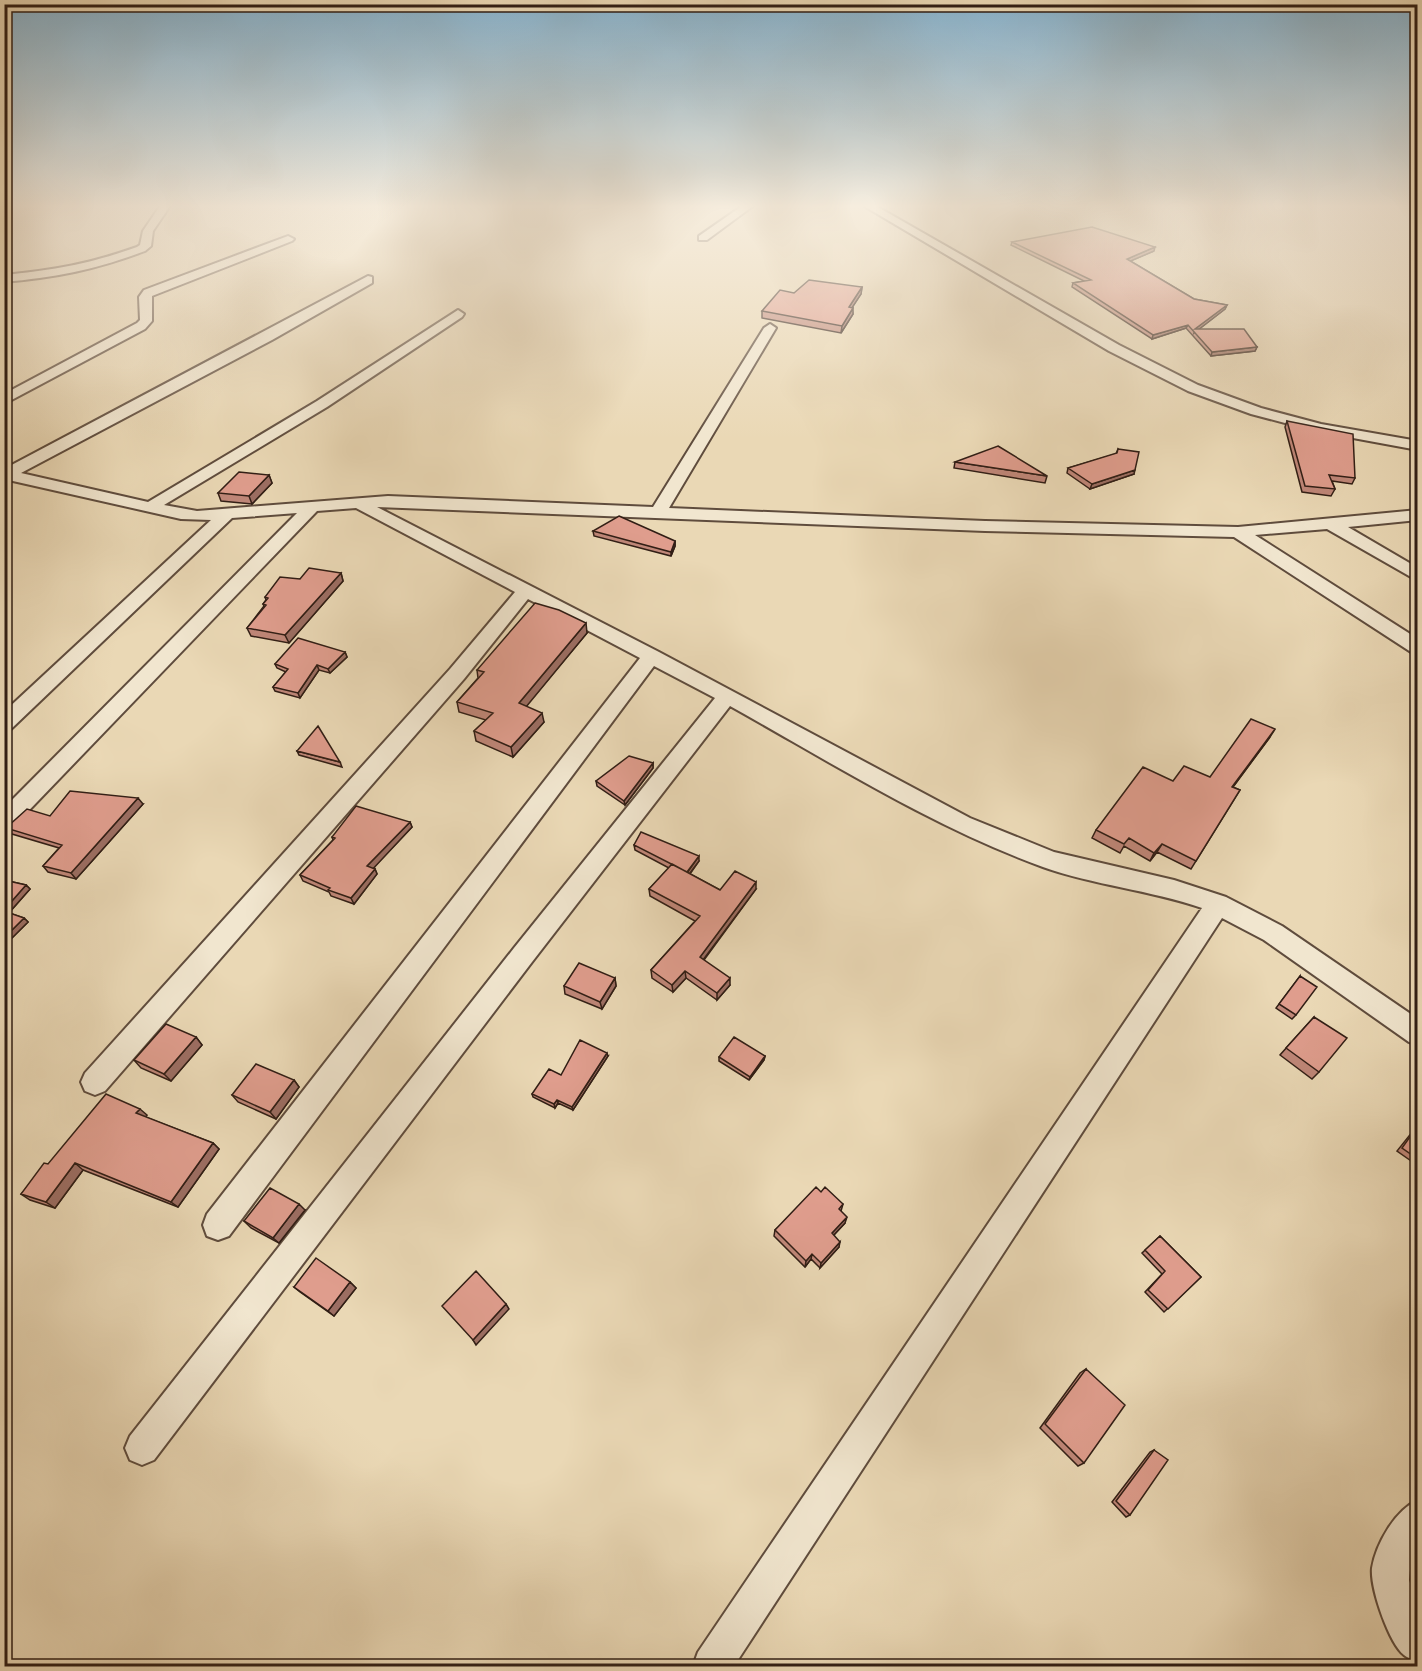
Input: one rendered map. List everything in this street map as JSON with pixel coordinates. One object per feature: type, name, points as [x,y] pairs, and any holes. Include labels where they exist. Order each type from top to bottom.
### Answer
[{"type":"street","points":[[4,400],[141,326],[146,321],[145,297],[148,293],[171,284]]},
{"type":"street","points":[[6,474],[267,337],[361,284]]},
{"type":"street","points":[[1003,284],[1114,348],[1193,388],[1256,411],[1320,428],[1418,446]]},
{"type":"street","points":[[150,507],[322,404],[458,314]]},
{"type":"street","points":[[659,511],[770,328]]},
{"type":"street","points":[[6,474],[189,515],[226,515],[388,501],[985,526],[1239,532],[1418,515]]},
{"type":"street","points":[[357,502],[727,696],[962,824],[1050,860],[1174,889],[1218,904],[1273,933],[1418,1034]]},
{"type":"street","points":[[4,822],[312,507]]},
{"type":"street","points":[[4,724],[226,515]]},
{"type":"street","points":[[1330,523],[1418,576]]},
{"type":"street","points":[[1239,532],[1418,648]]},
{"type":"street","points":[[95,1082],[457,674],[525,591]]},
{"type":"street","points":[[218,1225],[652,657]]},
{"type":"street","points":[[142,1448],[515,964],[727,696]]},
{"type":"street","points":[[712,1666],[1218,904]]},
{"type":"street","points":[[1418,1518],[1393,1559],[1391,1588],[1403,1620],[1418,1642]]},
{"type":"building","points":[[804,284],[839,284],[862,287],[849,307],[853,308],[842,326],[762,311],[780,290],[794,293]]},
{"type":"building","points":[[1075,284],[1169,284],[1194,299],[1227,305],[1195,329],[1244,329],[1257,347],[1212,352],[1188,325],[1153,335]]},
{"type":"building","points":[[1287,421],[1353,434],[1355,478],[1329,475],[1335,489],[1305,486]]},
{"type":"building","points":[[998,446],[1047,476],[955,462]]},
{"type":"building","points":[[1118,449],[1139,452],[1135,470],[1092,484],[1068,468],[1117,453]]},
{"type":"building","points":[[239,472],[269,475],[249,496],[218,493]]},
{"type":"building","points":[[619,516],[675,541],[671,552],[593,531]]},
{"type":"building","points":[[309,568],[341,573],[285,635],[247,628],[266,605],[263,604],[268,598],[265,597],[280,577],[300,579]]},
{"type":"building","points":[[535,603],[559,610],[586,623],[519,703],[542,713],[511,747],[474,731],[493,713],[457,702],[484,672],[477,670]]},
{"type":"building","points":[[298,638],[345,652],[328,669],[317,665],[298,693],[273,687],[288,669],[275,664]]},
{"type":"building","points":[[1251,719],[1275,729],[1232,787],[1240,790],[1196,861],[1162,844],[1154,853],[1129,838],[1124,844],[1096,830],[1143,767],[1173,781],[1184,766],[1210,777]]},
{"type":"building","points":[[318,726],[340,762],[297,751]]},
{"type":"building","points":[[629,756],[653,763],[624,801],[596,781]]},
{"type":"building","points":[[70,791],[138,798],[71,873],[43,866],[62,845],[6,828],[27,809],[50,816]]},
{"type":"building","points":[[356,806],[410,822],[367,866],[375,869],[351,898],[328,890],[330,888],[300,875],[335,838],[332,837]]},
{"type":"building","points":[[641,832],[699,856],[687,872],[634,845]]},
{"type":"building","points":[[672,864],[720,890],[735,871],[756,882],[700,957],[730,978],[717,993],[685,971],[672,985],[651,970],[700,916],[649,889]]},
{"type":"building","points":[[4,880],[26,885],[4,910]]},
{"type":"building","points":[[4,911],[24,918],[8,934],[4,933]]},
{"type":"building","points":[[579,963],[615,978],[600,1002],[564,986]]},
{"type":"building","points":[[1300,976],[1317,987],[1296,1015],[1279,1004]]},
{"type":"building","points":[[1314,1017],[1347,1038],[1319,1072],[1286,1048]]},
{"type":"building","points":[[166,1024],[196,1037],[164,1074],[134,1060]]},
{"type":"building","points":[[734,1037],[765,1056],[750,1077],[719,1057]]},
{"type":"building","points":[[580,1040],[607,1053],[572,1107],[557,1100],[554,1104],[532,1094],[549,1069],[561,1075]]},
{"type":"building","points":[[256,1064],[294,1080],[270,1112],[232,1095]]},
{"type":"building","points":[[106,1094],[140,1109],[136,1113],[213,1143],[171,1202],[75,1163],[46,1202],[21,1194],[44,1163],[48,1164]]},
{"type":"building","points":[[1418,1127],[1418,1159],[1402,1148]]},
{"type":"building","points":[[816,1187],[821,1192],[825,1187],[843,1204],[839,1209],[847,1217],[832,1233],[840,1242],[821,1263],[812,1254],[806,1261],[775,1230]]},
{"type":"building","points":[[270,1188],[299,1204],[273,1238],[244,1221]]},
{"type":"building","points":[[1160,1236],[1201,1277],[1168,1309],[1148,1290],[1165,1271],[1145,1250]]},
{"type":"building","points":[[316,1258],[350,1282],[328,1311],[294,1287]]},
{"type":"building","points":[[476,1271],[506,1304],[473,1340],[442,1306]]},
{"type":"building","points":[[1086,1369],[1125,1405],[1084,1463],[1045,1424]]},
{"type":"building","points":[[1154,1450],[1168,1460],[1130,1515],[1116,1501]]}]
